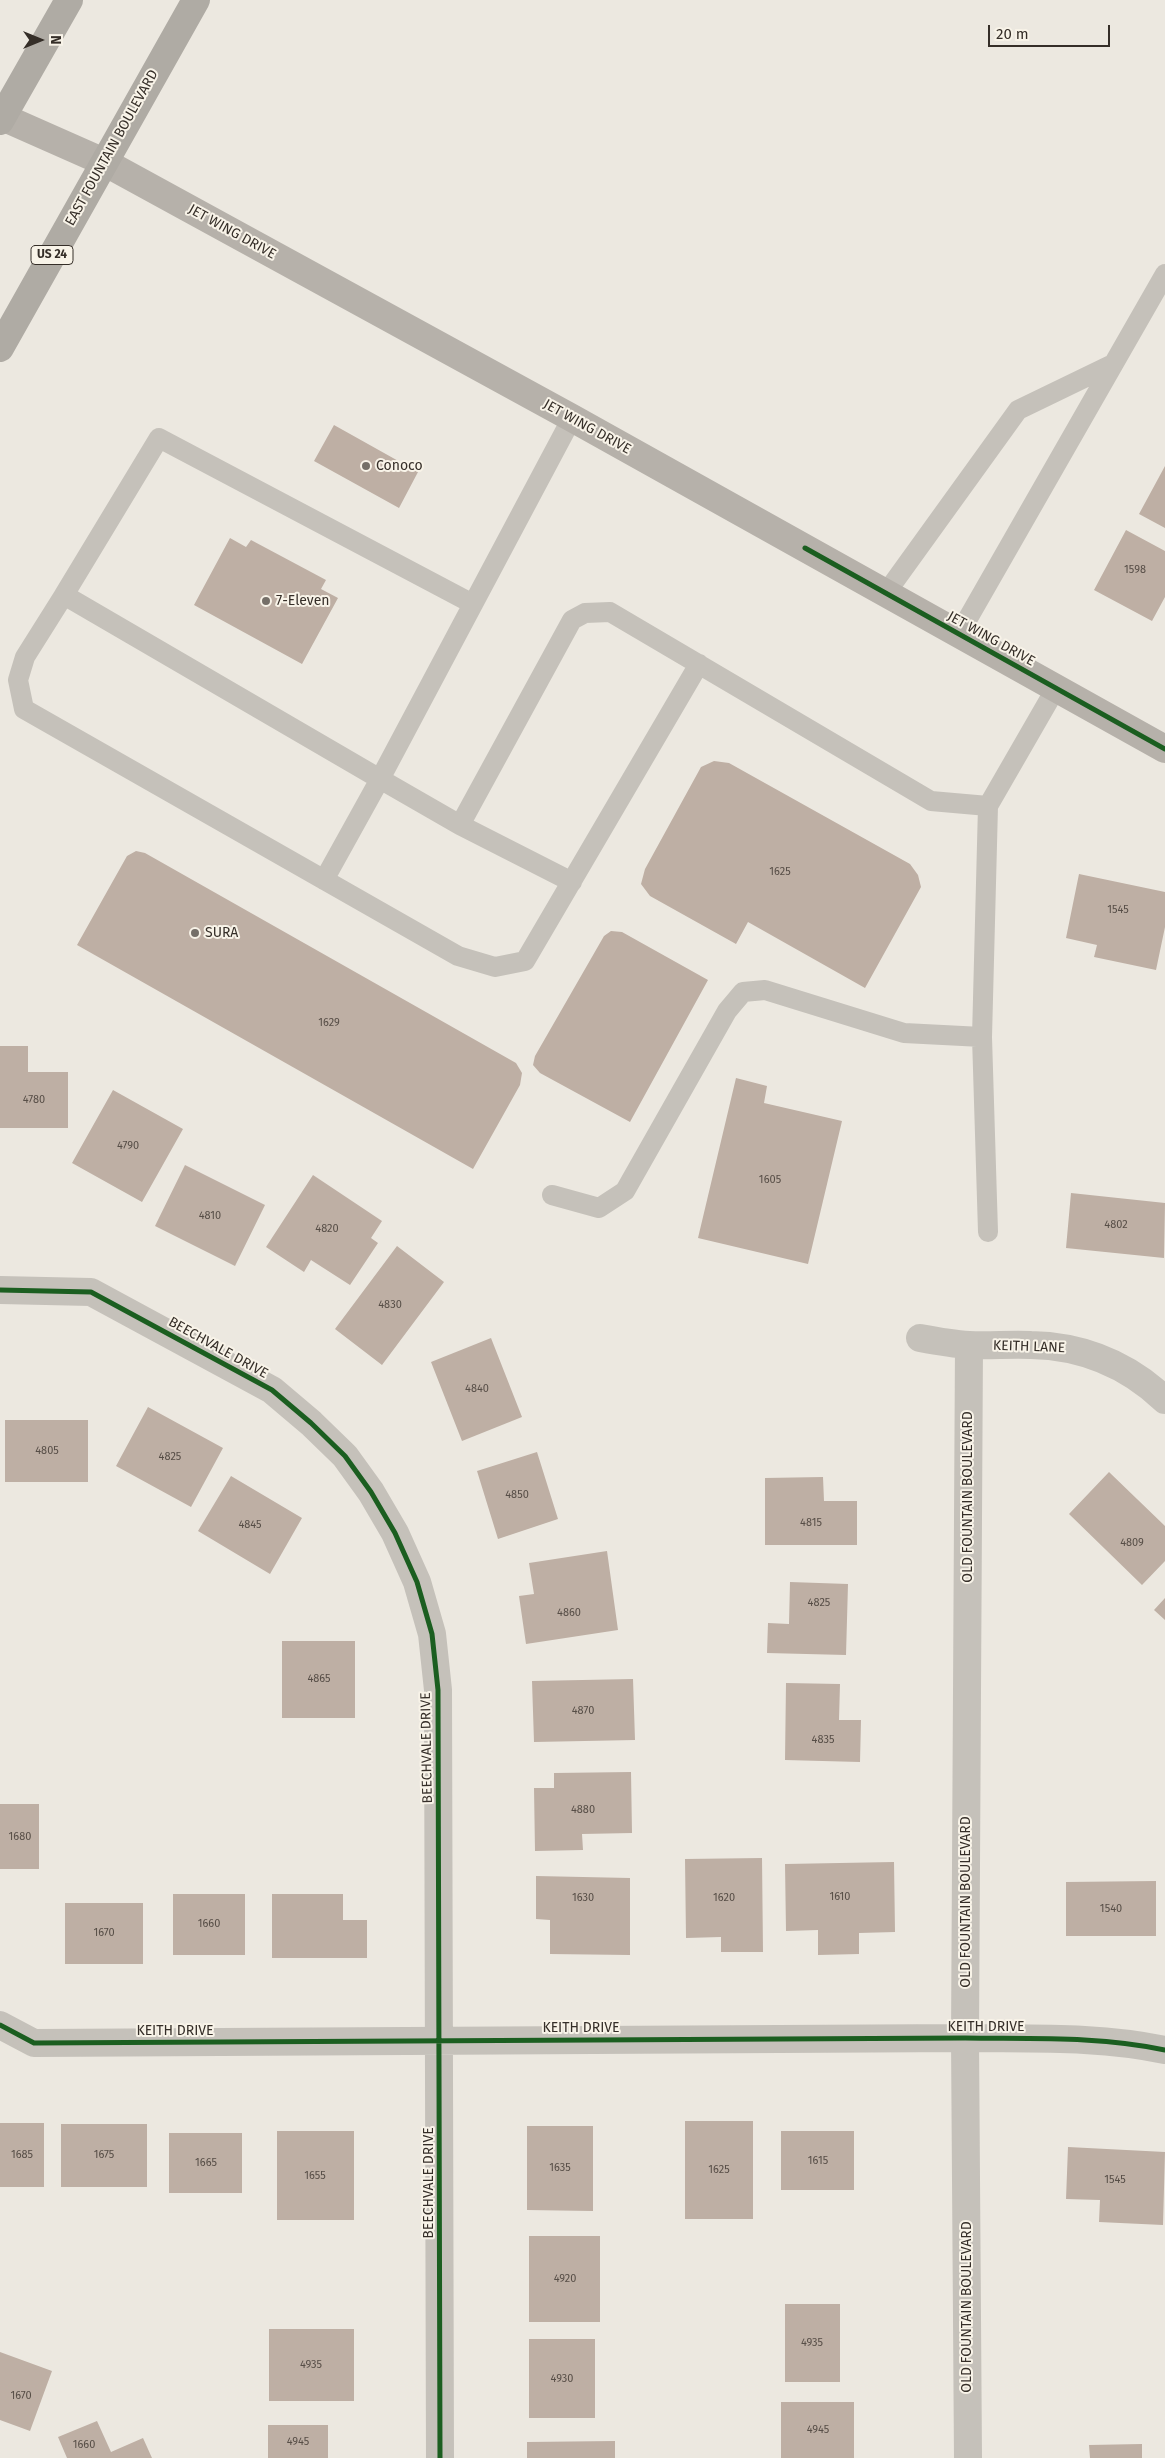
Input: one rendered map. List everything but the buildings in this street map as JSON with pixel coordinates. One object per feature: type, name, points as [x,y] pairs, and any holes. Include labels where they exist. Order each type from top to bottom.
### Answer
[{"type":"highway","points":[[1,116],[69,0]]},
{"type":"highway","name":"EAST FOUNTAIN BOULEVARD","points":[[0,348],[196,0]]},
{"type":"main road","name":"JET WING DRIVE","points":[[1,116],[104,162],[572,418],[1165,749]]},
{"type":"street","name":"BEECHVALE DRIVE","points":[[0,1290],[91,1292],[272,1390],[311,1423],[345,1456],[372,1492],[395,1533],[417,1582],[432,1634],[438,1690],[440,2458]]},
{"type":"street","name":"KEITH LANE","points":[[920,1338],[969,1345],[1068,1347],[1099,1356],[1129,1371],[1165,1400]]},
{"type":"street","name":"OLD FOUNTAIN BOULEVARD","points":[[968,2458],[965,2038],[969,1345]]},
{"type":"street","name":"KEITH DRIVE","points":[[0,2025],[34,2043],[965,2038],[1084,2039],[1139,2044],[1165,2050]]},
{"type":"lane","points":[[959,634],[1165,274]]},
{"type":"lane","points":[[886,593],[1018,410],[1113,364]]},
{"type":"lane","points":[[324,880],[380,779],[572,418]]},
{"type":"lane","points":[[473,604],[159,438],[25,657],[18,680],[24,709],[458,956],[495,967],[525,961],[699,664]]},
{"type":"lane","points":[[64,595],[380,779],[460,824],[572,882]]},
{"type":"lane","points":[[460,824],[572,620],[585,613],[610,612],[931,801],[988,806]]},
{"type":"lane","points":[[988,1232],[982,1037],[988,806],[1056,688]]},
{"type":"lane","points":[[552,1196],[599,1208],[625,1191],[727,1010],[743,992],[765,990],[904,1033],[982,1037]]},
{"type":"cycle path","points":[[805,548],[1165,749]]},
{"type":"cycle path","points":[[0,1290],[91,1292],[272,1390],[311,1423],[345,1456],[371,1492],[395,1533],[417,1582],[432,1634],[438,1690],[440,2458]]},
{"type":"cycle path","points":[[0,2025],[34,2043],[965,2038],[1090,2040],[1165,2050]]},
{"type":"place","name":"Conoco","points":[[366,466]]},
{"type":"place","name":"7-Eleven","points":[[266,601]]},
{"type":"place","name":"SURA","points":[[195,933]]}]
